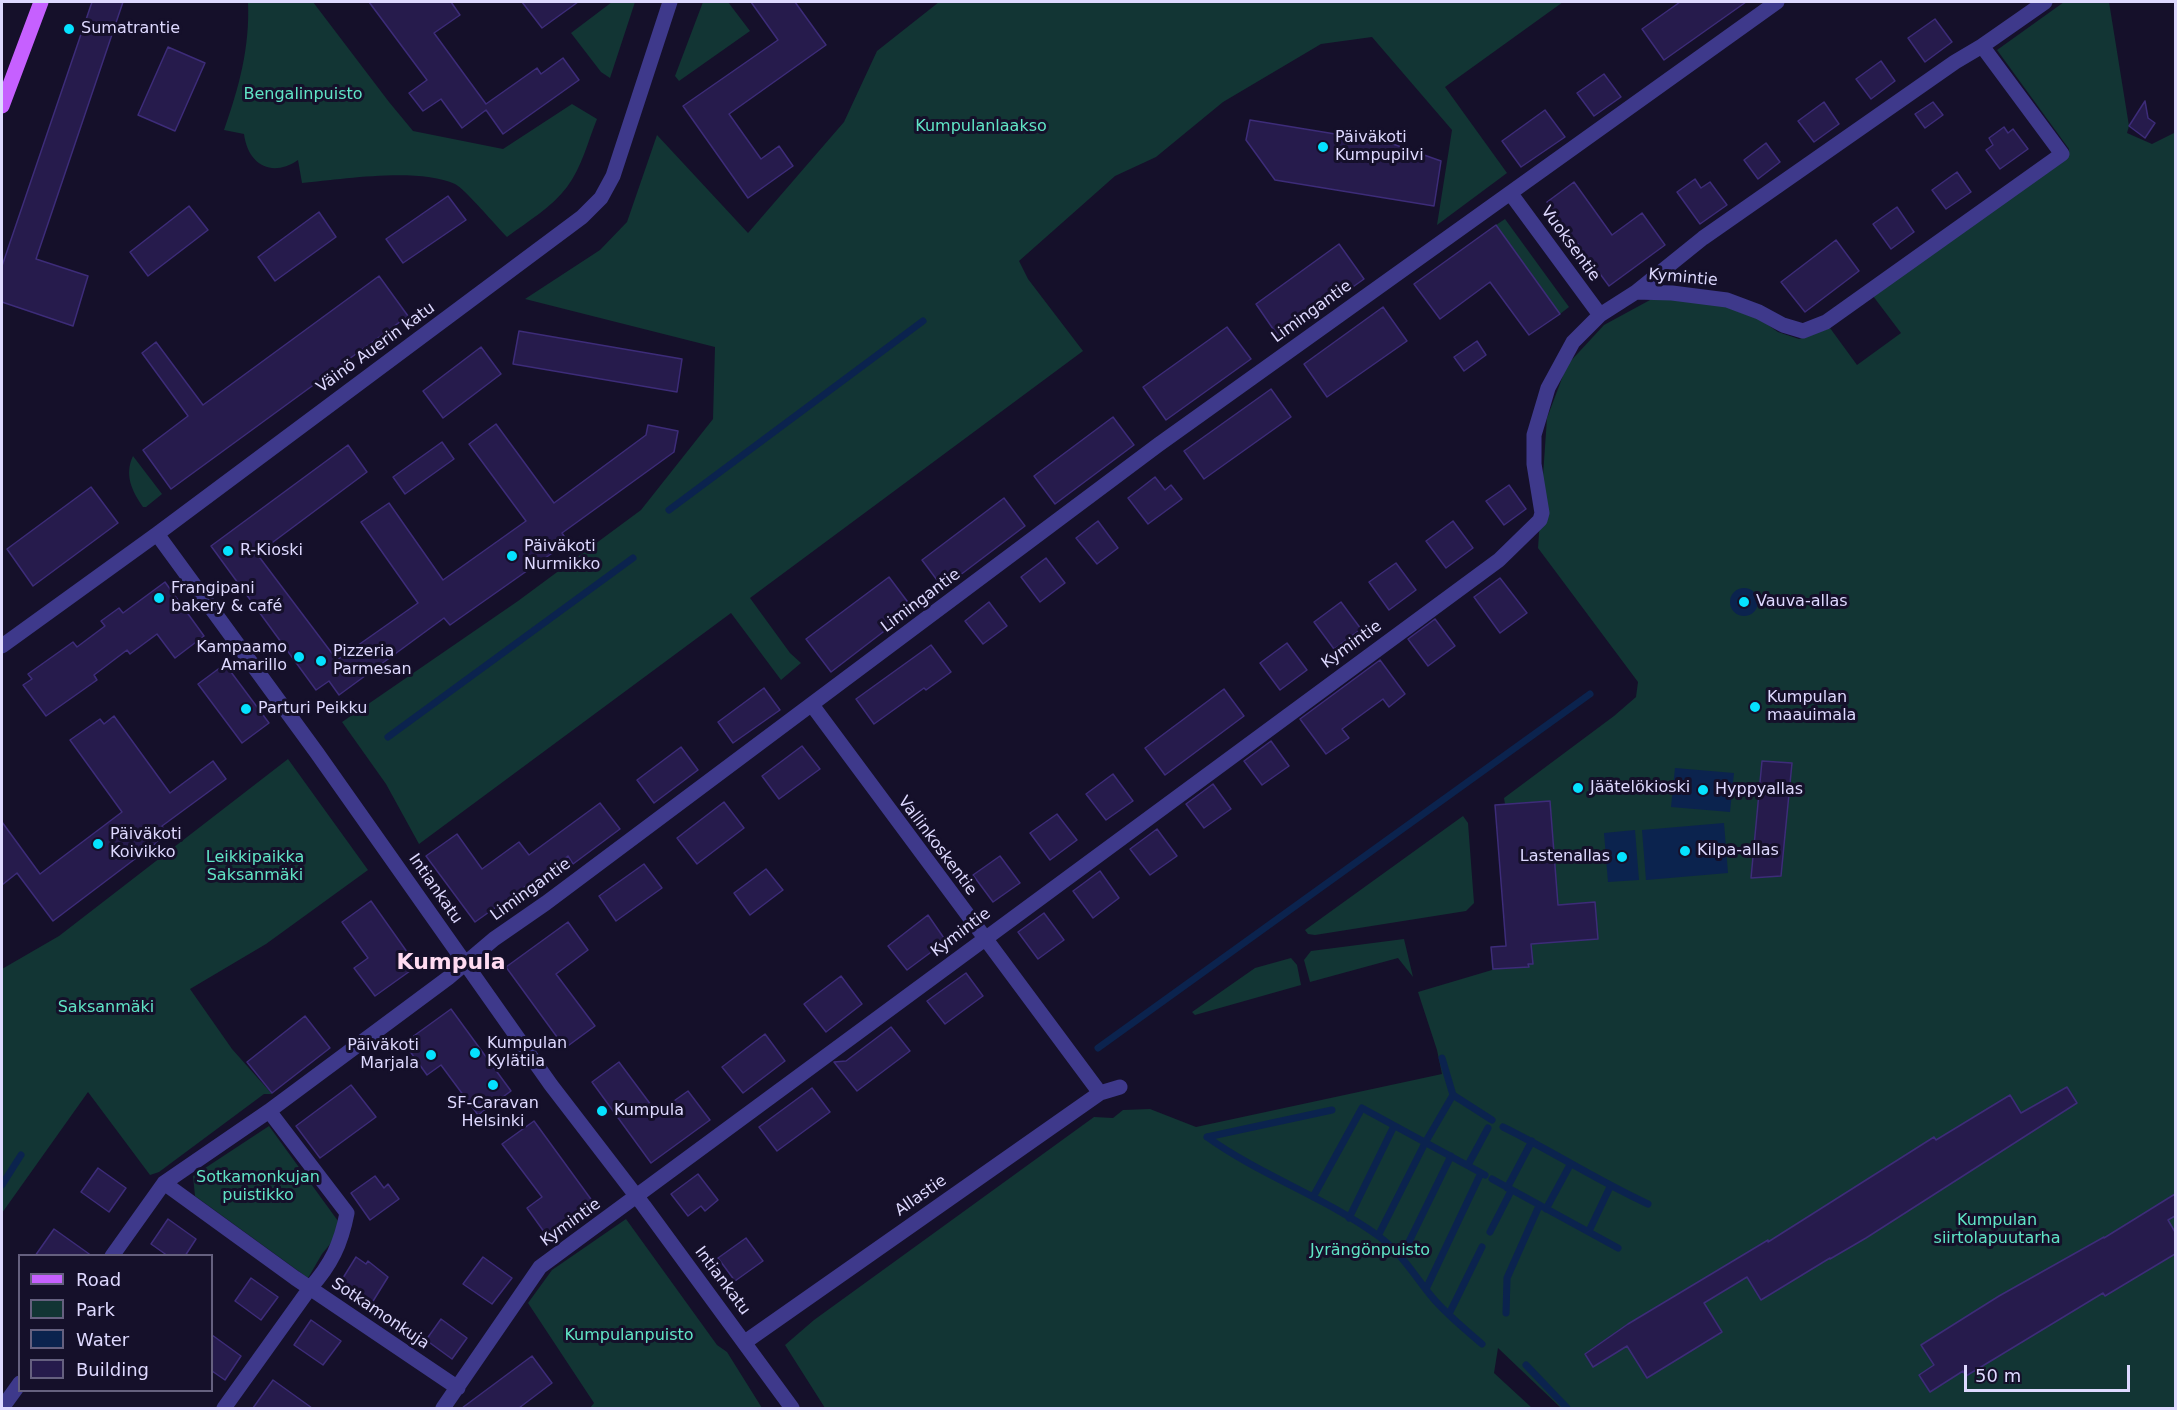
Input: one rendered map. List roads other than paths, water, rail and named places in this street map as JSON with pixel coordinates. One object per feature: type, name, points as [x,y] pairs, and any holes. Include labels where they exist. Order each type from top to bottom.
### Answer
[{"type":"main road","points":[[2,106],[40,2]]},
{"type":"street","name":"Väinö Auerin katu","points":[[2,646],[157,534],[582,217],[601,198],[622,151],[670,2]]},
{"type":"street","name":"Limingantie","points":[[113,1254],[164,1183],[269,1111],[494,939],[546,903],[1158,445],[1777,2]]},
{"type":"street","points":[[1636,292],[1703,238],[2045,2]]},
{"type":"street","name":"Kymintie","points":[[443,1408],[540,1267],[1499,560],[1540,520],[1542,513],[1534,464],[1534,435],[1548,388],[1562,360],[1574,342],[1599,315],[1636,292],[1672,293],[1727,300],[1794,329],[1803,331],[1813,329],[2062,154],[1982,46]]},
{"type":"street","name":"Vuoksentie","points":[[1511,194],[1599,315]]},
{"type":"street","name":"Intiankatu","points":[[157,534],[317,753],[551,1085],[792,1408]]},
{"type":"street","name":"Vallinkoskentie","points":[[812,705],[1100,1093]]},
{"type":"street","name":"Allastie","points":[[745,1342],[1100,1093],[1120,1087]]},
{"type":"street","name":"Sotkamonkuja","points":[[269,1111],[347,1214],[342,1240],[324,1273],[310,1288],[458,1388]]},
{"type":"street","points":[[164,1183],[310,1288],[224,1408]]},
{"type":"street","points":[[2,1408],[18,1386]]},
{"type":"water","name":"Vauva-allas","points":[[1744,588],[1754,592],[1758,602],[1754,612],[1744,616],[1734,612],[1730,602],[1734,592]]},
{"type":"water","name":"Hyppyallas","points":[[1675,768],[1734,773],[1730,812],[1671,807]]},
{"type":"water","name":"Kilpa-allas","points":[[1724,823],[1728,873],[1646,880],[1642,830]]},
{"type":"water","name":"Lastenallas","points":[[1635,830],[1639,880],[1608,882],[1604,833]]},
{"type":"waterway","points":[[669,510],[923,321]]},
{"type":"waterway","points":[[388,737],[633,558]]},
{"type":"waterway","points":[[1098,1048],[1590,694]]},
{"type":"waterway","points":[[1378,1236],[1425,1143],[1453,1095],[1442,1058]]},
{"type":"waterway","points":[[1453,1095],[1492,1120]]},
{"type":"waterway","points":[[1313,1197],[1362,1108],[1485,1175]]},
{"type":"waterway","points":[[1207,1137],[1332,1110]]},
{"type":"waterway","points":[[1349,1218],[1394,1126]]},
{"type":"waterway","points":[[1503,1127],[1648,1204]]},
{"type":"waterway","points":[[1468,1165],[1488,1128]]},
{"type":"waterway","points":[[1207,1137],[1227,1151],[1336,1209],[1377,1235],[1400,1256],[1443,1309],[1482,1344]]},
{"type":"waterway","points":[[1507,1188],[1532,1141]]},
{"type":"waterway","points":[[2,1185],[21,1155]]},
{"type":"waterway","points":[[1402,1256],[1451,1156]]},
{"type":"waterway","points":[[1546,1209],[1570,1165]]},
{"type":"waterway","points":[[1426,1289],[1481,1173]]},
{"type":"waterway","points":[[1492,1179],[1618,1248]]},
{"type":"waterway","points":[[1589,1231],[1610,1187]]},
{"type":"waterway","points":[[1490,1232],[1511,1191]]},
{"type":"waterway","points":[[1506,1313],[1507,1278],[1539,1206]]},
{"type":"waterway","points":[[1449,1314],[1482,1247]]},
{"type":"waterway","points":[[1526,1365],[1567,1408]]},
{"type":"place","name":"Sumatrantie","points":[[69,29]]},
{"type":"place","name":"Päiväkoti Kumpupilvi","points":[[1323,147]]},
{"type":"place","name":"R-Kioski","points":[[228,551]]},
{"type":"place","name":"Päiväkoti Nurmikko","points":[[512,556]]},
{"type":"place","name":"Frangipani bakery & café","points":[[159,598]]},
{"type":"place","name":"Vauva-allas","points":[[1744,602]]},
{"type":"place","name":"Kampaamo Amarillo","points":[[299,657]]},
{"type":"place","name":"Pizzeria Parmesan","points":[[321,661]]},
{"type":"place","name":"Kumpulan maauimala","points":[[1755,707]]},
{"type":"place","name":"Parturi Peikku","points":[[246,709]]},
{"type":"place","name":"Jäätelökioski","points":[[1578,788]]},
{"type":"place","name":"Hyppyallas","points":[[1703,790]]},
{"type":"place","name":"Päiväkoti Koivikko","points":[[98,844]]},
{"type":"place","name":"Kilpa-allas","points":[[1685,851]]},
{"type":"place","name":"Lastenallas","points":[[1622,857]]},
{"type":"place","name":"Kumpulan Kylätila","points":[[475,1053]]},
{"type":"place","name":"Päiväkoti Marjala","points":[[431,1055]]},
{"type":"place","name":"SF-Caravan Helsinki","points":[[493,1085]]},
{"type":"place","name":"Kumpula","points":[[602,1111]]},
{"type":"district","name":"Kumpula","points":[[451,963]]},
{"type":"park label","name":"Bengalinpuisto","points":[[303,95]]},
{"type":"park label","name":"Kumpulanlaakso","points":[[981,127]]},
{"type":"park label","name":"Leikkipaikka Saksanmäki","points":[[255,867]]},
{"type":"park label","name":"Saksanmäki","points":[[106,1008]]},
{"type":"park label","name":"Sotkamonkujan puistikko","points":[[258,1187]]},
{"type":"park label","name":"Kumpulan siirtolapuutarha","points":[[1997,1230]]},
{"type":"park label","name":"Jyrängönpuisto","points":[[1370,1251]]},
{"type":"park label","name":"Kumpulanpuisto","points":[[629,1336]]}]
